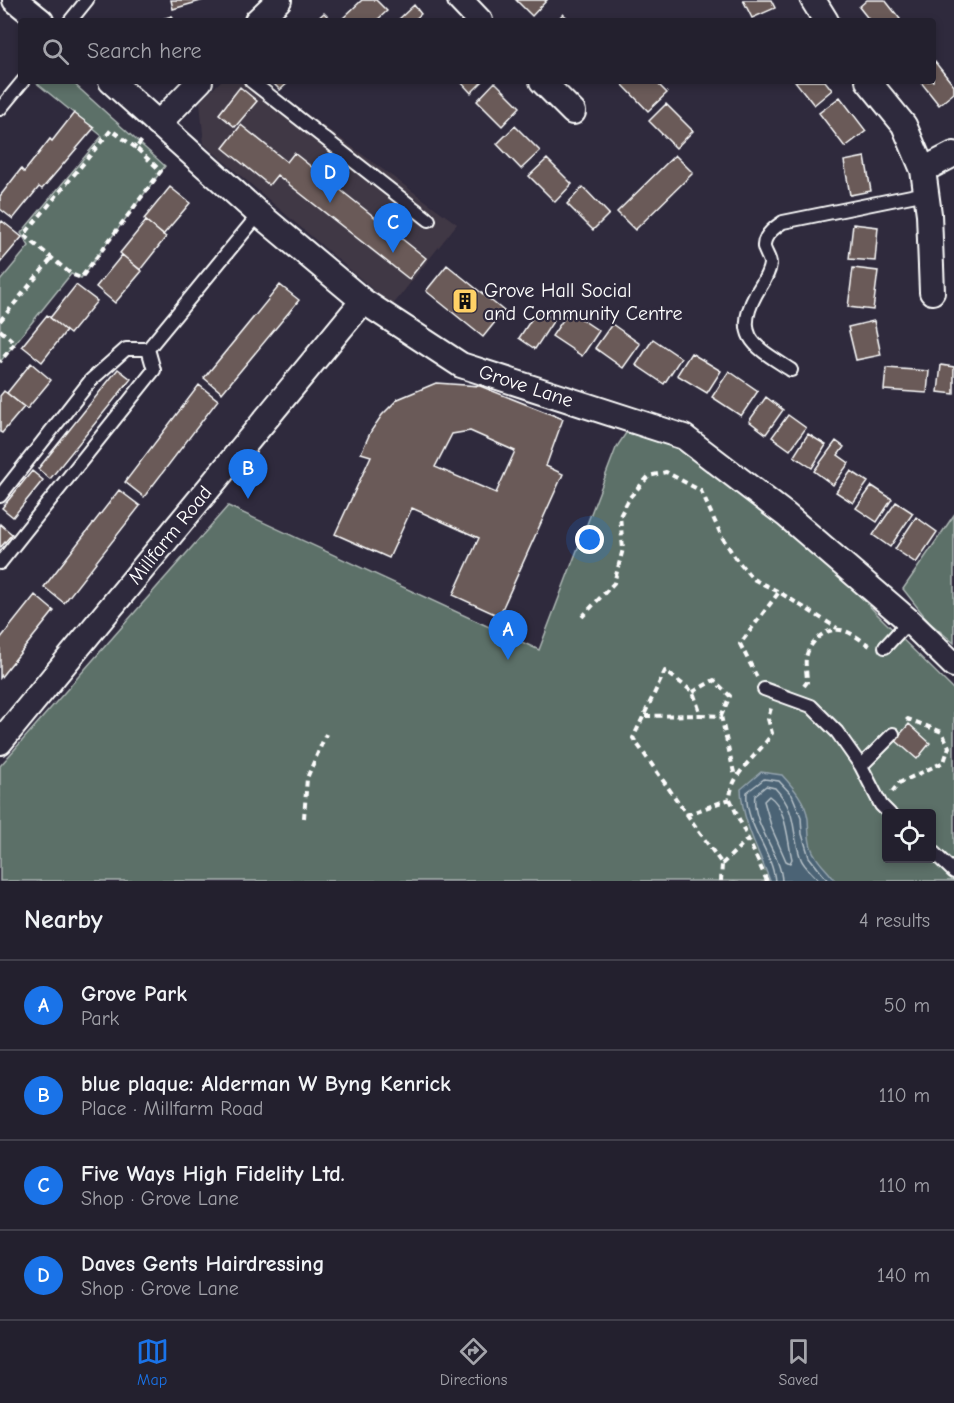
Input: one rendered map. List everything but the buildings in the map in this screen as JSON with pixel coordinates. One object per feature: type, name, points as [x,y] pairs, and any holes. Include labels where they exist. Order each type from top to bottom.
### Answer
[{"type":"street","points":[[15,0],[37,18]]},
{"type":"street","points":[[260,18],[279,0]]},
{"type":"street","points":[[460,0],[477,18]]},
{"type":"street","points":[[813,0],[824,18]]},
{"type":"street","name":"Grove Lane","points":[[114,84],[260,214],[363,301],[461,365],[684,437],[786,514],[909,621],[954,665]]},
{"type":"street","points":[[157,123],[197,84]]},
{"type":"street","points":[[545,84],[573,112]]},
{"type":"street","points":[[870,84],[904,125],[924,181],[929,214],[932,292]]},
{"type":"street","points":[[924,181],[954,154]]},
{"type":"street","name":"Millfarm Road","points":[[0,742],[363,301]]},
{"type":"lane","points":[[72,18],[87,0]]},
{"type":"lane","points":[[0,109],[21,84]]},
{"type":"lane","points":[[255,84],[429,220]]},
{"type":"lane","points":[[791,370],[753,343],[746,321],[747,311],[768,273],[770,262],[764,246],[767,236],[775,226],[783,222],[924,181]]},
{"type":"lane","points":[[148,350],[260,214]]},
{"type":"lane","points":[[0,496],[91,380],[126,349],[148,350]]},
{"type":"lane","points":[[0,563],[154,370],[148,350]]},
{"type":"lane","points":[[885,647],[909,621]]},
{"type":"lane","points":[[764,689],[811,706],[837,732],[861,766],[886,809]]},
{"type":"lane","points":[[861,766],[893,734]]},
{"type":"lane","points":[[936,855],[954,872]]},
{"type":"path","points":[[136,148],[157,123]]},
{"type":"path","points":[[111,130],[136,148],[160,171],[81,278],[71,274],[24,235],[111,130]]},
{"type":"path","points":[[0,321],[52,258]]},
{"type":"path","points":[[0,330],[15,343],[0,362]]},
{"type":"path","points":[[582,616],[614,583],[623,549],[620,516],[630,496],[649,476],[666,471],[701,490],[735,560],[753,579],[779,592],[837,629]]},
{"type":"path","points":[[764,689],[740,644],[779,592]]},
{"type":"path","points":[[767,881],[730,799],[735,777],[767,742],[772,733],[768,719],[769,709],[800,692],[807,682],[806,657],[815,640],[831,629],[852,633],[874,648],[885,647]]},
{"type":"path","points":[[700,715],[693,692],[665,671],[633,738],[722,864],[721,881]]},
{"type":"path","points":[[693,692],[714,680],[730,696],[720,716],[735,777]]},
{"type":"path","points":[[645,716],[720,716]]},
{"type":"path","points":[[886,809],[899,783],[944,762],[950,747],[942,732],[908,718],[893,734]]},
{"type":"path","points":[[304,818],[307,778],[326,734]]},
{"type":"path","points":[[686,815],[730,799]]},
{"type":"path","points":[[722,864],[749,838]]},
{"type":"shaded area","points":[[218,84],[266,84],[457,224],[392,306],[204,144],[200,102]]},
{"type":"green space","points":[[38,84],[74,84],[165,166],[81,278],[71,274],[0,362],[0,281],[29,246],[21,233],[102,136]]},
{"type":"green space","points":[[626,433],[647,434],[676,444],[815,553],[954,690],[954,881],[0,881],[0,766],[228,506],[539,650],[616,448]]},
{"type":"green space","points":[[954,515],[954,643],[929,622],[903,589]]},
{"type":"water","points":[[761,772],[782,775],[798,795],[807,813],[811,847],[819,862],[835,881],[770,881],[744,813],[741,789]]},
{"type":"place","name":"Daves Gents Hairdressing","points":[[330,203]]},
{"type":"place","name":"Five Ways High Fidelity Ltd.","points":[[393,253]]},
{"type":"place","name":"Grove Hall Social and Community Centre","points":[[465,301]]},
{"type":"place","name":"blue plaque: Alderman W Byng Kenrick","points":[[248,499]]},
{"type":"place","name":"Grove Park","points":[[508,660]]}]
